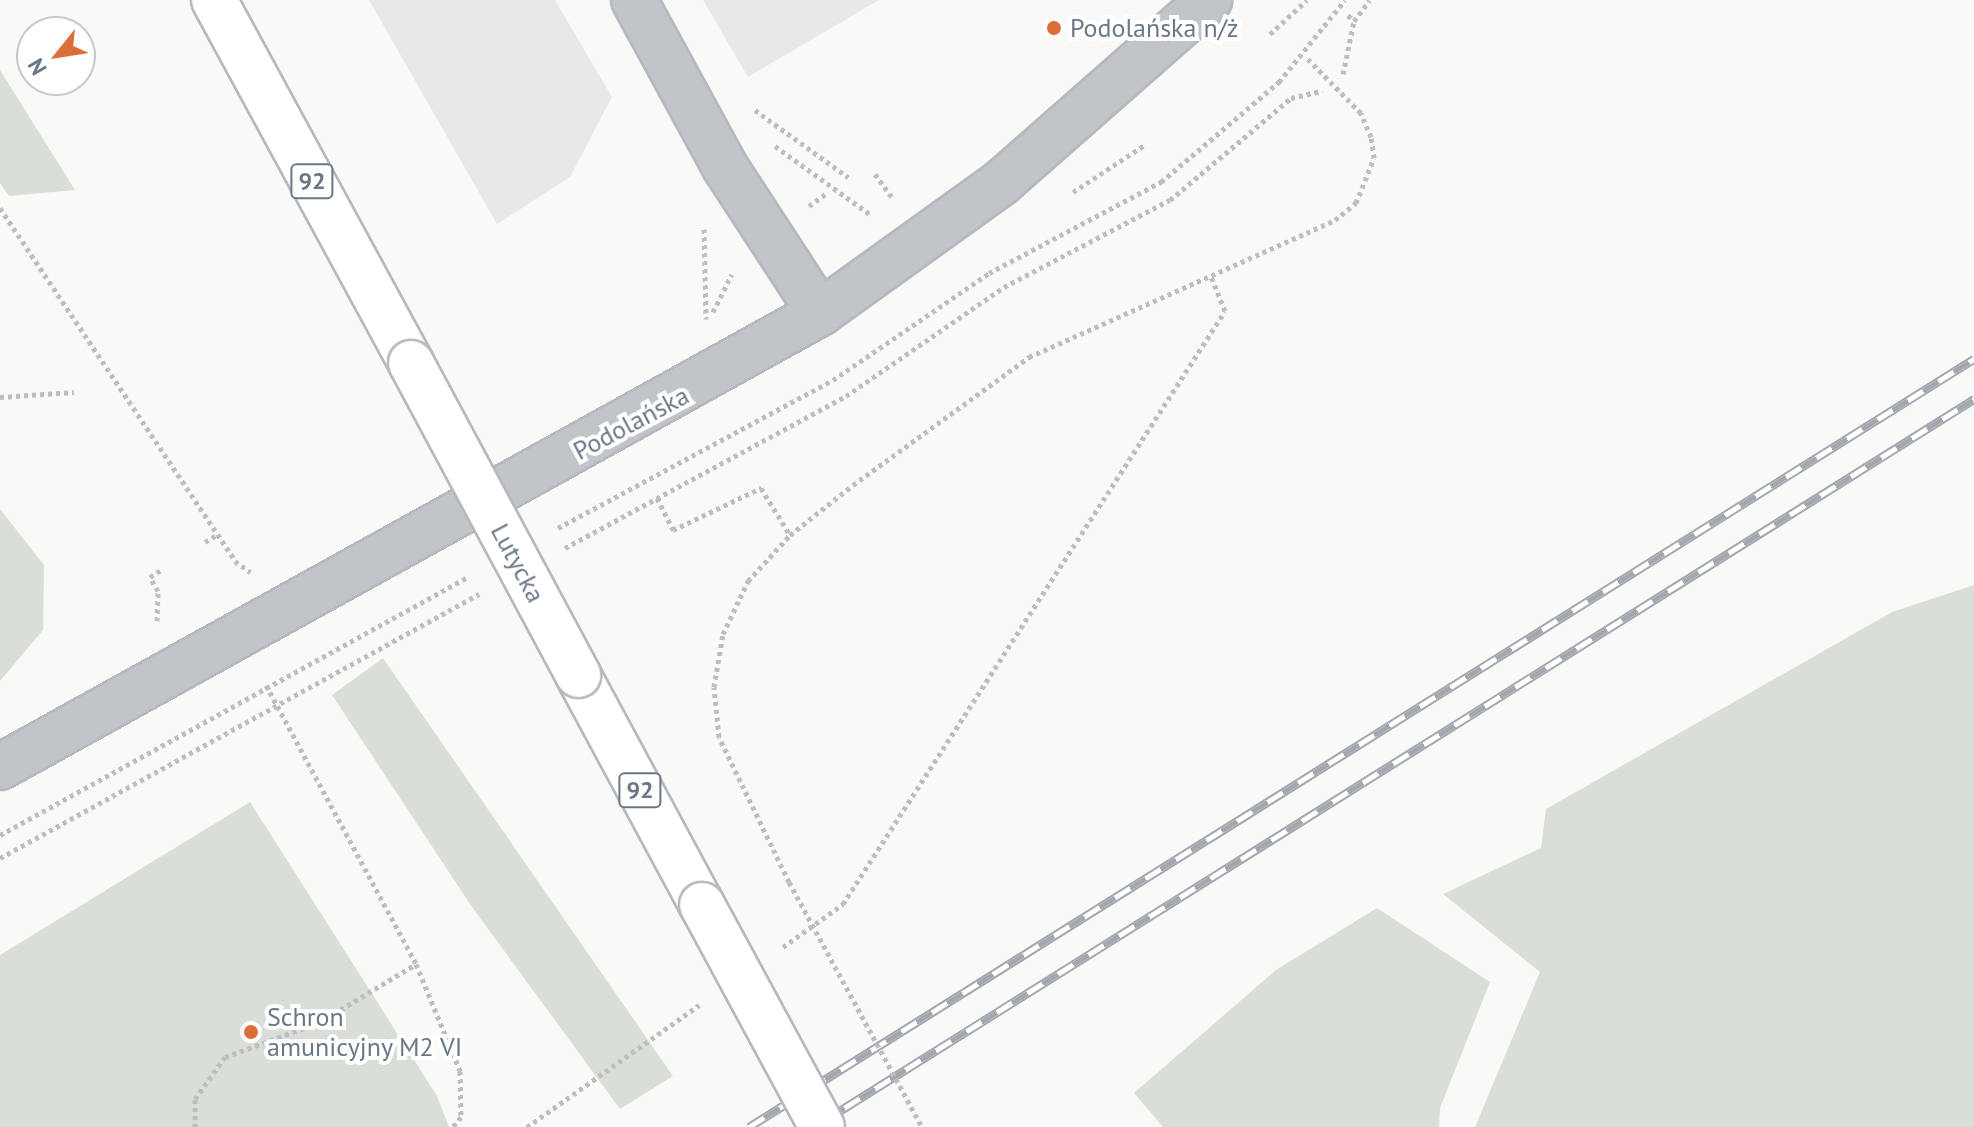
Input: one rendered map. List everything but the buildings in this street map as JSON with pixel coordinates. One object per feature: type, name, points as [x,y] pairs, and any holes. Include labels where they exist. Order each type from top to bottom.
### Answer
[{"type":"main road","name":"Lutycka","points":[[214,0],[822,1127]]},
{"type":"street","points":[[634,0],[725,167],[820,313]]},
{"type":"street","name":"Podolańska","points":[[0,767],[727,371],[820,313],[1002,182],[1209,0]]},
{"type":"path","points":[[1270,34],[1307,0]]},
{"type":"path","points":[[1343,74],[1354,21],[1370,0]]},
{"type":"path","points":[[1348,15],[1354,21]]},
{"type":"path","points":[[922,1127],[789,882],[719,737],[714,687],[723,634],[748,581],[790,535],[1029,357],[1335,220],[1368,181],[1374,158],[1361,113],[1305,56]]},
{"type":"path","points":[[548,557],[846,396],[969,309],[1170,200],[1291,98],[1322,91]]},
{"type":"path","points":[[748,105],[848,177]]},
{"type":"path","points":[[770,143],[874,219]]},
{"type":"path","points":[[725,167],[704,219],[702,288],[713,345],[758,423]]},
{"type":"path","points":[[0,208],[235,561],[261,575]]},
{"type":"path","points":[[712,313],[737,266]]},
{"type":"path","points":[[767,958],[843,904],[1225,311],[1210,274]]},
{"type":"path","points":[[965,302],[969,309]]},
{"type":"path","points":[[0,397],[74,392]]},
{"type":"path","points":[[657,498],[673,530],[761,488],[790,535]]},
{"type":"path","points":[[205,542],[218,534]]},
{"type":"path","points":[[150,577],[161,570]]},
{"type":"path","points":[[0,858],[494,586]]},
{"type":"path","points":[[266,685],[416,964],[460,1071],[461,1117],[453,1127]]},
{"type":"path","points":[[195,1127],[195,1099],[225,1057],[320,1022],[416,964]]},
{"type":"path","points":[[527,1127],[704,1002]]},
{"type":"shaded area","points":[[369,0],[555,0],[612,97],[570,177],[497,224]]},
{"type":"shaded area","points":[[703,0],[879,0],[748,77]]},
{"type":"shaded area","points":[[0,70],[75,190],[9,196],[0,183]]},
{"type":"shaded area","points":[[0,509],[44,565],[43,630],[0,681]]},
{"type":"shaded area","points":[[1974,585],[1974,1127],[1475,1127],[1540,972],[1443,894],[1541,848],[1546,809],[1892,612]]},
{"type":"shaded area","points":[[383,658],[673,1076],[620,1109],[472,907],[332,695]]},
{"type":"shaded area","points":[[250,802],[437,1096],[449,1127],[0,1127],[0,955]]},
{"type":"shaded area","points":[[1377,908],[1490,982],[1440,1108],[1439,1127],[1163,1127],[1134,1093],[1276,970]]},
{"type":"railway","points":[[749,1127],[1974,359]]},
{"type":"railway","points":[[814,1127],[1974,399]]},
{"type":"place","name":"Podolańska n/ż","points":[[1054,28]]},
{"type":"place","name":"Schron amunicyjny M2 VI","points":[[251,1032]]}]
